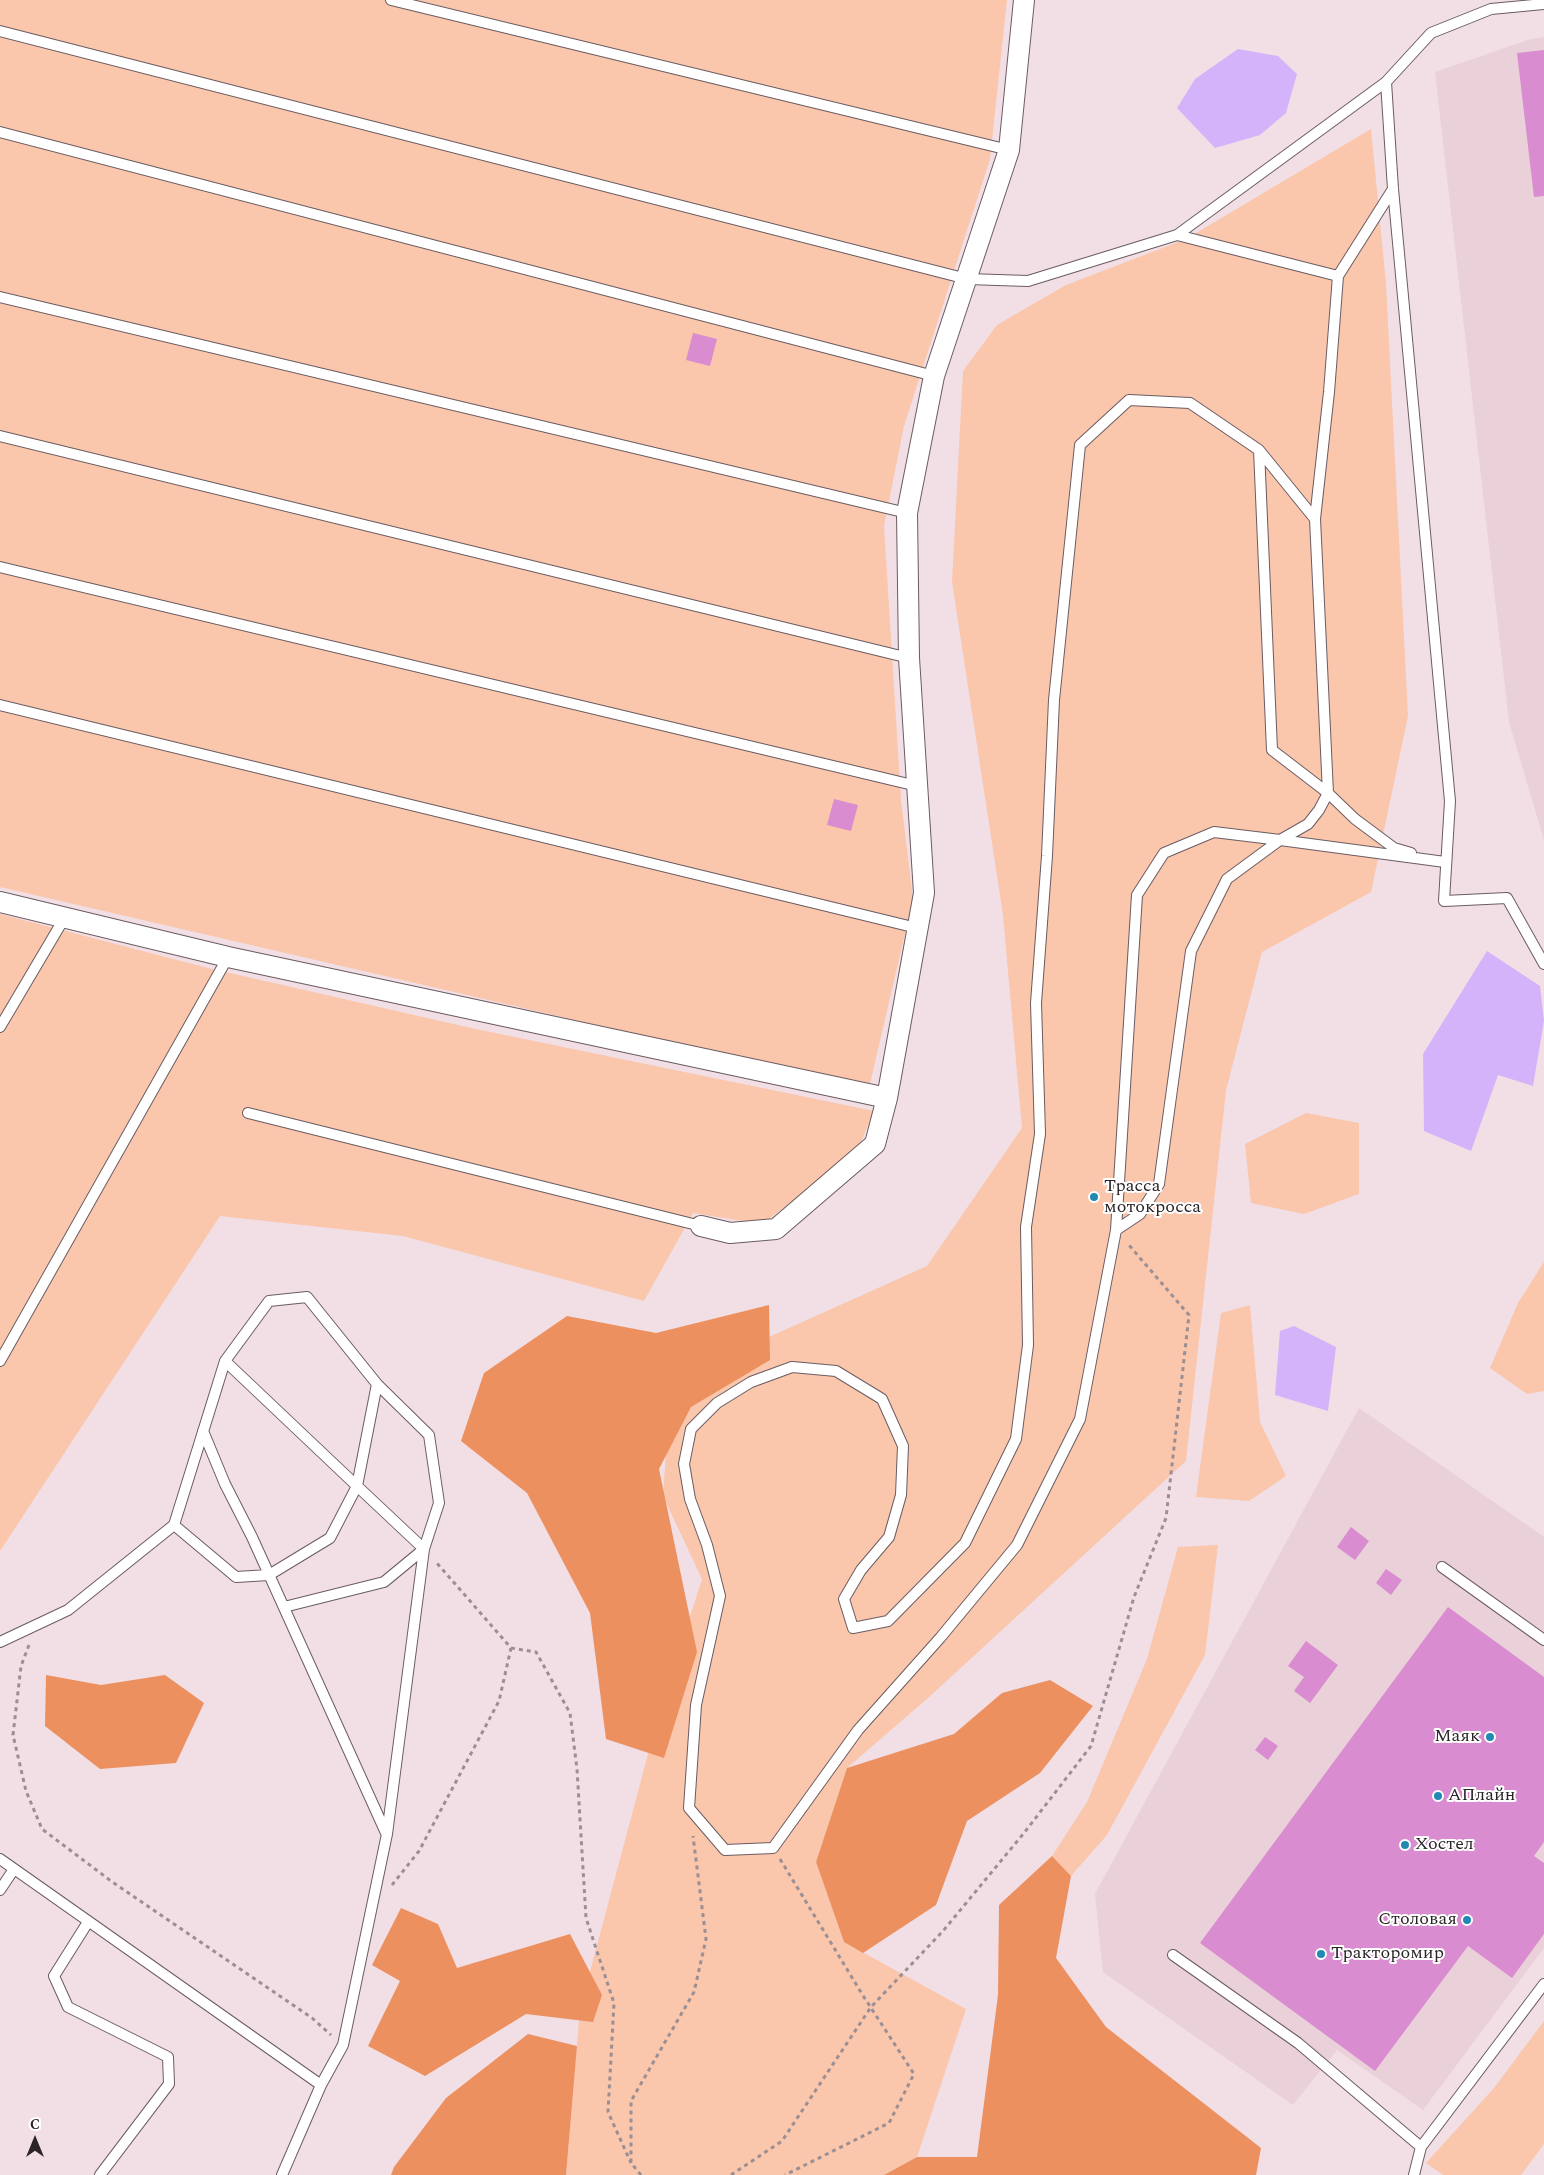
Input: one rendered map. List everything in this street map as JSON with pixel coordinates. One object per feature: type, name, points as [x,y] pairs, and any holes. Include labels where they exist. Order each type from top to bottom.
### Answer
[{"type":"street","points":[[701,1226],[730,1233],[776,1229],[875,1144],[887,1098],[924,893],[909,658],[907,512],[934,376],[1009,150],[1024,0]]},
{"type":"street","points":[[0,902],[228,957],[887,1098]]},
{"type":"lane","points":[[391,0],[1009,150]]},
{"type":"lane","points":[[0,31],[966,279],[1028,281],[1177,235],[1386,82],[1431,33],[1491,9],[1544,4]]},
{"type":"lane","points":[[1386,82],[1393,188],[1450,801],[1444,901],[1507,898],[1544,964]]},
{"type":"lane","points":[[0,132],[934,376]]},
{"type":"lane","points":[[1116,1230],[1140,1214],[1159,1184],[1191,951],[1227,879],[1280,840],[1308,824],[1319,810],[1328,793],[1315,519],[1329,392],[1338,276],[1393,188]]},
{"type":"lane","points":[[1177,235],[1338,276]]},
{"type":"lane","points":[[0,297],[907,512]]},
{"type":"lane","points":[[1315,519],[1259,450],[1190,404],[1129,400],[1080,445],[1054,700],[1047,856],[1036,1002],[1040,1134],[1026,1227],[1028,1345],[1016,1440],[965,1543],[888,1621],[853,1628],[844,1599],[860,1570],[889,1537],[901,1495],[903,1446],[882,1399],[836,1371],[792,1367],[750,1382],[717,1403],[691,1429],[684,1464],[690,1499],[707,1545],[720,1596],[696,1705],[689,1808],[725,1850],[773,1848],[858,1730],[940,1638],[1017,1545],[1080,1419],[1116,1230],[1136,895],[1164,854],[1214,832],[1445,862]]},
{"type":"lane","points":[[0,436],[909,658]]},
{"type":"lane","points":[[1259,450],[1272,750],[1328,793],[1355,819],[1394,848],[1445,862]]},
{"type":"lane","points":[[0,567],[917,786]]},
{"type":"lane","points":[[0,705],[917,928]]},
{"type":"lane","points":[[0,1027],[65,918]]},
{"type":"lane","points":[[0,1361],[228,957]]},
{"type":"lane","points":[[248,1113],[701,1226]]},
{"type":"lane","points":[[0,1642],[68,1610],[174,1526],[225,1361],[269,1301],[307,1297],[377,1384],[429,1435],[440,1503],[424,1549],[386,1834],[343,2045],[320,2085],[282,2175]]},
{"type":"lane","points":[[225,1361],[424,1549]]},
{"type":"lane","points":[[174,1526],[236,1577],[269,1575],[330,1538],[357,1486],[377,1384]]},
{"type":"lane","points":[[203,1431],[225,1484],[252,1537],[386,1834]]},
{"type":"lane","points":[[284,1607],[384,1582],[424,1549]]},
{"type":"lane","points":[[1442,1567],[1544,1640]]},
{"type":"lane","points":[[0,1859],[320,2085]]},
{"type":"lane","points":[[0,1890],[14,1869]]},
{"type":"lane","points":[[88,1922],[54,1976],[68,2007],[168,2057],[169,2084],[100,2175]]},
{"type":"lane","points":[[1173,1955],[1298,2043],[1421,2147]]},
{"type":"lane","points":[[1414,2175],[1421,2147],[1544,1984]]},
{"type":"path","points":[[731,2175],[782,2140],[871,2008],[943,1931],[1024,1834],[1091,1746],[1134,1597],[1166,1518],[1189,1315],[1116,1230]]},
{"type":"path","points":[[424,1549],[511,1648],[536,1652],[570,1713],[577,1769],[586,1918],[614,2003],[608,2112],[631,2163],[641,2175]]},
{"type":"path","points":[[37,1625],[21,1666],[12,1735],[26,1791],[42,1829],[111,1881],[312,2018],[343,2045]]},
{"type":"path","points":[[370,1912],[419,1851],[499,1701],[511,1648]]},
{"type":"path","points":[[631,2163],[631,2101],[694,1992],[706,1939],[689,1808]]},
{"type":"path","points":[[773,1848],[871,2008],[914,2074],[889,2123],[785,2175]]},
{"type":"shaded area","points":[[0,0],[1007,0],[990,159],[904,426],[884,526],[901,800],[913,899],[869,1088],[0,887]]},
{"type":"shaded area","points":[[1544,37],[1544,840],[1509,722],[1435,72],[1531,39]]},
{"type":"shaded area","points":[[1238,49],[1278,56],[1297,74],[1286,113],[1260,135],[1215,148],[1177,108],[1195,79]]},
{"type":"shaded area","name":"Трасса мотокросса","points":[[1371,129],[1386,284],[1408,716],[1371,892],[1262,952],[1226,1090],[1186,1461],[928,1698],[847,1768],[816,1862],[844,1942],[966,2009],[917,2157],[884,2175],[566,2175],[580,2009],[659,1713],[702,1579],[663,1496],[671,1381],[927,1266],[1022,1128],[1003,915],[952,582],[963,371],[997,325],[1066,285],[1186,239]]},
{"type":"shaded area","points":[[0,914],[208,968],[471,1028],[874,1111],[856,1154],[762,1224],[693,1213],[644,1301],[403,1236],[220,1216],[0,1551]]},
{"type":"shaded area","points":[[1487,951],[1540,986],[1544,1021],[1533,1086],[1498,1075],[1471,1151],[1424,1131],[1423,1054]]},
{"type":"shaded area","points":[[1306,1113],[1359,1123],[1359,1194],[1304,1214],[1251,1203],[1245,1144]]},
{"type":"shaded area","points":[[1544,1262],[1544,1391],[1527,1394],[1490,1368],[1518,1303]]},
{"type":"shaded area","points":[[769,1305],[770,1360],[691,1407],[659,1469],[697,1652],[664,1758],[606,1739],[590,1613],[527,1493],[461,1441],[484,1373],[567,1316],[656,1333]]},
{"type":"shaded area","points":[[1250,1305],[1260,1422],[1286,1476],[1249,1501],[1196,1497],[1221,1313]]},
{"type":"shaded area","points":[[1294,1326],[1336,1347],[1328,1411],[1275,1395],[1280,1331]]},
{"type":"shaded area","points":[[1359,1408],[1544,1537],[1544,1948],[1423,2110],[1337,2050],[1293,2105],[1103,1972],[1095,1894]]},
{"type":"shaded area","points":[[1218,1545],[1205,1655],[1107,1835],[1071,1876],[1052,1856],[1087,1802],[1147,1659],[1178,1547]]},
{"type":"shaded area","points":[[46,1675],[101,1685],[165,1675],[204,1703],[176,1763],[100,1769],[45,1726]]},
{"type":"shaded area","points":[[1050,1680],[1093,1706],[1040,1773],[967,1821],[936,1905],[863,1953],[844,1942],[816,1862],[847,1768],[954,1734],[1002,1693]]},
{"type":"shaded area","points":[[1052,1856],[1071,1876],[1056,1958],[1106,2027],[1261,2148],[1256,2175],[884,2175],[917,2157],[977,2157],[998,1995],[999,1905]]},
{"type":"shaded area","points":[[401,1908],[438,1924],[457,1968],[570,1934],[602,1995],[593,2022],[526,2014],[425,2076],[368,2046],[400,1981],[372,1965]]},
{"type":"shaded area","points":[[1544,2021],[1544,2144],[1521,2175],[1443,2175],[1426,2163],[1494,2088]]},
{"type":"shaded area","points":[[528,2034],[577,2046],[566,2175],[391,2175],[394,2167],[446,2098]]},
{"type":"building","points":[[1544,50],[1544,196],[1534,197],[1517,53]]},
{"type":"building","points":[[693,333],[717,339],[710,366],[686,360]]},
{"type":"building","points":[[834,799],[858,805],[851,831],[827,825]]},
{"type":"building","points":[[1351,1527],[1369,1541],[1355,1560],[1337,1547]]},
{"type":"building","points":[[1386,1569],[1402,1580],[1391,1595],[1376,1583]]},
{"type":"building","points":[[1448,1607],[1544,1677],[1544,1842],[1534,1856],[1544,1863],[1544,1934],[1512,1978],[1468,1946],[1375,2071],[1200,1943]]},
{"type":"building","points":[[1306,1641],[1338,1665],[1310,1703],[1294,1691],[1304,1677],[1288,1666]]},
{"type":"building","points":[[1265,1737],[1278,1746],[1268,1760],[1255,1750]]},
{"type":"place","name":"Трасса мотокросса","points":[[1094,1197]]},
{"type":"place","name":"Маяк","points":[[1490,1737]]},
{"type":"place","name":"АПлайн","points":[[1438,1796]]},
{"type":"place","name":"Хостел","points":[[1405,1845]]},
{"type":"place","name":"Столовая","points":[[1467,1920]]},
{"type":"place","name":"Тракторомир","points":[[1321,1954]]}]
